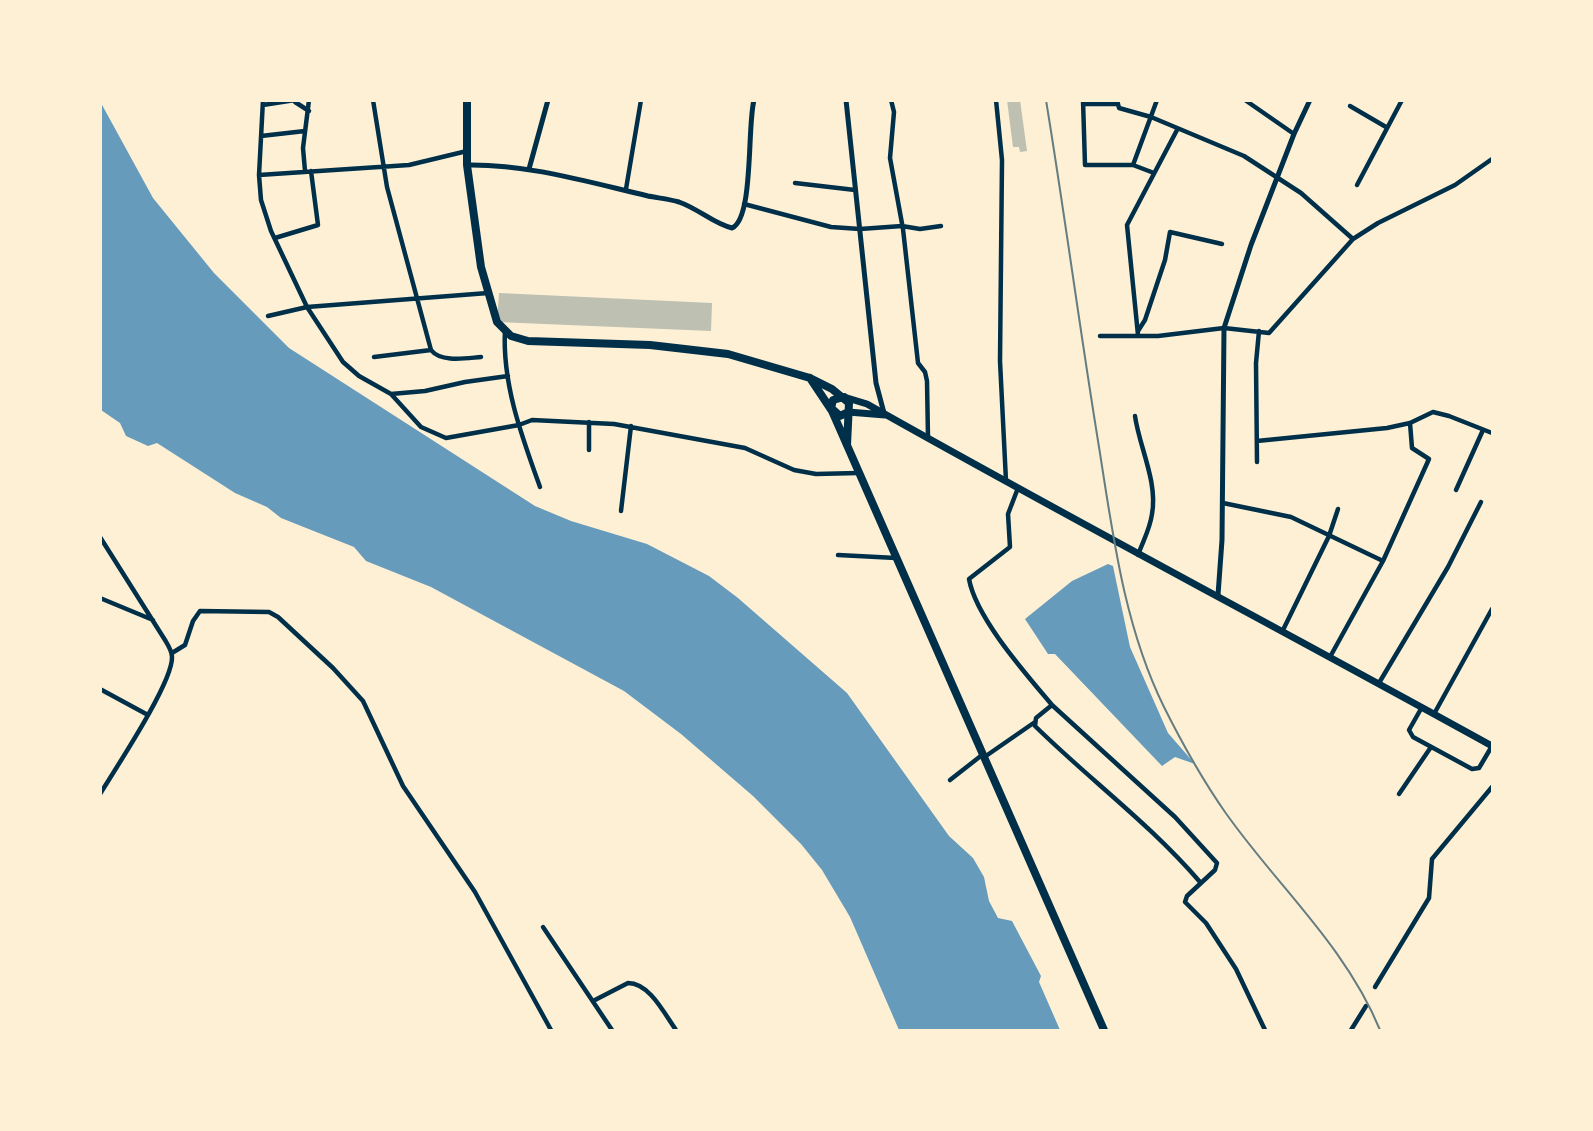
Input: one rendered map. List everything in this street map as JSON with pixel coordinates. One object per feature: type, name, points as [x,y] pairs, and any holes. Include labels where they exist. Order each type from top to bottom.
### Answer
[{"type":"highway","points":[[467,100],[466,165],[476,238],[495,320],[505,330],[518,340],[528,341],[650,345],[707,350],[810,378],[844,397],[849,403],[847,447]]},
{"type":"highway","points":[[810,378],[832,411],[1104,1030]]},
{"type":"highway","points":[[832,411],[833,400],[844,397]]},
{"type":"highway","points":[[832,411],[840,416],[848,412]]},
{"type":"main road","points":[[844,397],[867,404],[1138,555],[1218,594],[1492,746]]},
{"type":"main road","points":[[848,412],[885,415]]},
{"type":"street","points":[[305,171],[303,164],[309,100]]},
{"type":"street","points":[[373,100],[383,168],[431,350],[438,356],[481,357]]},
{"type":"street","points":[[529,169],[548,100]]},
{"type":"street","points":[[626,189],[641,100]]},
{"type":"street","points":[[466,165],[529,169],[626,189],[678,202],[710,216],[714,222],[732,228],[741,219],[747,192],[749,125],[754,100]]},
{"type":"street","points":[[846,100],[876,383],[885,415]]},
{"type":"street","points":[[891,100],[894,112],[890,159],[902,226],[918,363],[927,381],[928,438]]},
{"type":"street","points":[[996,100],[1002,159],[1000,361],[1006,481]]},
{"type":"street","points":[[1133,165],[1158,100]]},
{"type":"street","points":[[1245,100],[1294,134]]},
{"type":"street","points":[[1218,594],[1222,503],[1224,328],[1251,245],[1294,134],[1310,100]]},
{"type":"street","points":[[1357,185],[1401,100]]},
{"type":"street","points":[[309,111],[295,101],[263,103],[259,175],[261,200],[274,238],[307,307],[343,362],[359,376],[390,394],[421,427],[446,438],[519,425],[532,420],[631,426],[745,448],[794,470],[816,474],[858,473]]},
{"type":"street","points":[[1154,173],[1133,165],[1088,166],[1084,164],[1083,102],[1117,102],[1119,108],[1151,117],[1177,130],[1244,156],[1310,200],[1353,239]]},
{"type":"street","points":[[1350,106],[1386,127]]},
{"type":"street","points":[[1138,333],[1127,225],[1177,130]]},
{"type":"street","points":[[261,136],[305,131]]},
{"type":"street","points":[[259,175],[409,165],[467,151]]},
{"type":"street","points":[[1100,336],[1138,333],[1158,336],[1224,328],[1270,332],[1283,314],[1353,239],[1378,223],[1455,185],[1492,159]]},
{"type":"street","points":[[274,238],[318,225],[311,171]]},
{"type":"street","points":[[795,183],[855,190]]},
{"type":"street","points":[[744,204],[831,227],[860,229],[902,226],[920,229],[941,226]]},
{"type":"street","points":[[1138,333],[1148,313],[1165,260],[1170,232],[1221,244]]},
{"type":"street","points":[[267,316],[307,307],[488,293]]},
{"type":"street","points":[[505,330],[505,362],[508,376],[519,425],[540,488]]},
{"type":"street","points":[[1257,462],[1256,363],[1259,331]]},
{"type":"street","points":[[374,357],[431,350]]},
{"type":"street","points":[[390,394],[425,392],[465,382],[508,376]]},
{"type":"street","points":[[1257,441],[1410,423],[1438,412],[1492,433]]},
{"type":"street","points":[[1135,416],[1150,484],[1153,511],[1148,532],[1138,555]]},
{"type":"street","points":[[589,450],[590,422]]},
{"type":"street","points":[[1330,657],[1383,561],[1429,459],[1413,448],[1410,423]]},
{"type":"street","points":[[621,511],[631,426]]},
{"type":"street","points":[[1456,490],[1483,430]]},
{"type":"street","points":[[1018,488],[1008,514],[1010,547],[969,579],[971,591],[991,627],[1052,705],[1175,818],[1217,863],[1215,870],[1200,882],[1185,902],[1206,923],[1236,969],[1264,1030]]},
{"type":"street","points":[[1379,684],[1448,567],[1480,501]]},
{"type":"street","points":[[1222,503],[1291,517],[1383,561]]},
{"type":"street","points":[[1283,630],[1329,536],[1338,509]]},
{"type":"street","points":[[100,537],[172,653],[170,670],[148,715],[100,794]]},
{"type":"street","points":[[838,555],[896,558]]},
{"type":"street","points":[[100,598],[153,620]]},
{"type":"street","points":[[1434,714],[1492,609]]},
{"type":"street","points":[[172,653],[185,645],[193,621],[200,611],[269,612],[284,621],[308,647],[333,668],[363,701],[403,786],[475,892],[551,1030]]},
{"type":"street","points":[[100,689],[148,715]]},
{"type":"street","points":[[950,780],[1035,722],[1052,705]]},
{"type":"street","points":[[1422,707],[1409,733],[1431,747],[1477,769],[1492,746]]},
{"type":"street","points":[[1035,722],[1036,727],[1172,850],[1200,882]]},
{"type":"street","points":[[1399,794],[1431,747]]},
{"type":"street","points":[[1375,987],[1429,898],[1432,859],[1492,786]]},
{"type":"street","points":[[543,927],[612,1030]]},
{"type":"street","points":[[592,1001],[628,983],[634,983],[646,989],[676,1030]]},
{"type":"street","points":[[1351,1030],[1366,1006]]},
{"type":"water","points":[[101,103],[153,198],[214,273],[289,348],[535,506],[571,521],[647,544],[709,576],[738,598],[847,693],[949,836],[973,858],[984,877],[989,901],[998,918],[1012,921],[1041,976],[1039,982],[1060,1030],[899,1030],[850,917],[822,870],[801,844],[753,796],[681,734],[624,691],[431,587],[366,561],[354,547],[281,518],[267,507],[235,493],[157,443],[148,446],[126,436],[120,423],[101,410]]},
{"type":"water","points":[[1108,564],[1113,566],[1130,647],[1168,733],[1195,764],[1175,757],[1162,766],[1055,654],[1048,654],[1025,619],[1072,581]]},
{"type":"building","points":[[1007,100],[1020,100],[1027,151],[1020,152],[1019,147],[1013,147]]},
{"type":"building","points":[[499,293],[712,303],[711,331],[497,322]]},
{"type":"railway","points":[[1046,100],[1109,513],[1130,612],[1150,676],[1164,707],[1208,787],[1245,839],[1329,943],[1348,970],[1380,1030]]}]
